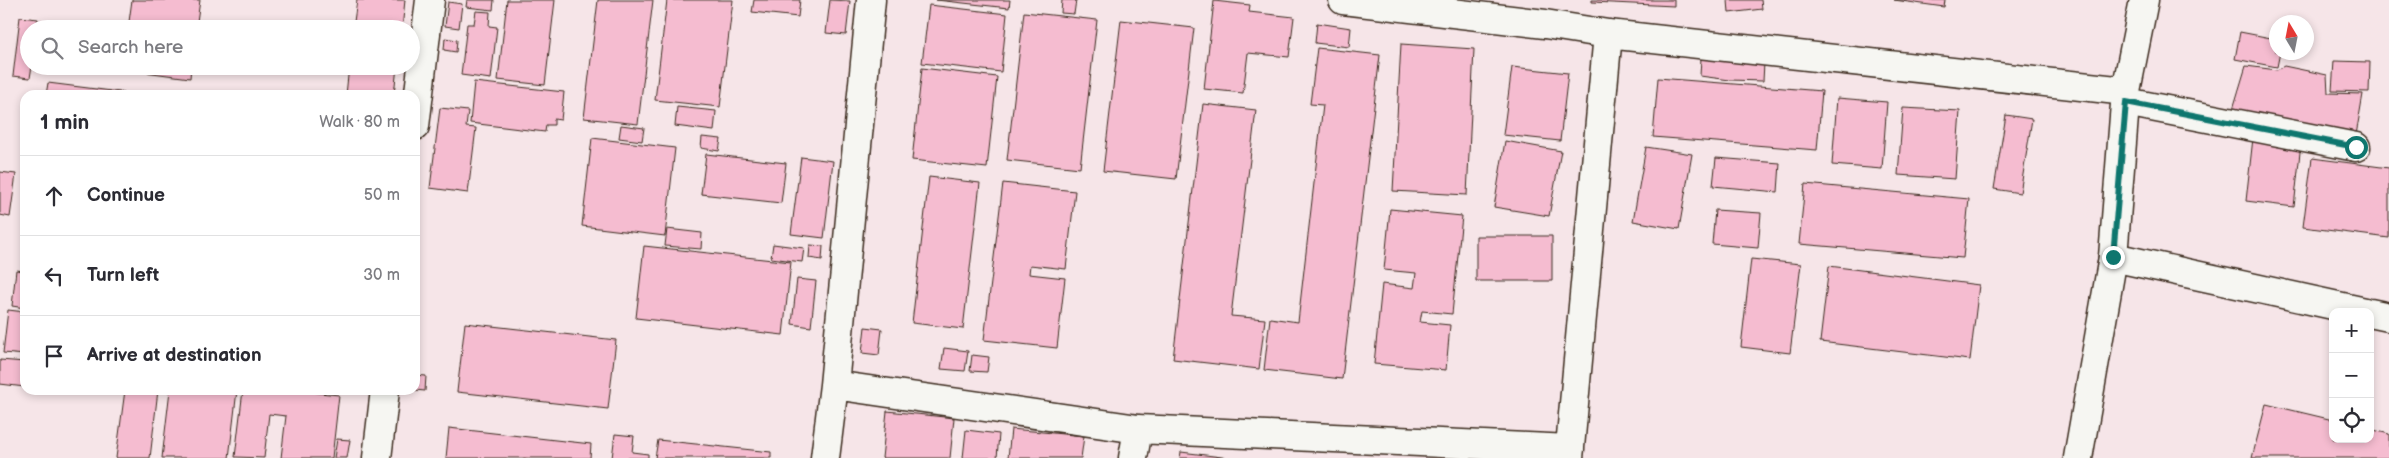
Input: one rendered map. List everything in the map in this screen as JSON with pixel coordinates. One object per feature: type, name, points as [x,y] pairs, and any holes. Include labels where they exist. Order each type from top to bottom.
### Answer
[{"type":"street","points":[[419,90],[430,0]]},
{"type":"street","points":[[825,458],[834,384],[871,0]]},
{"type":"street","points":[[1343,0],[1546,12],[1608,34],[2126,97],[2356,147]]},
{"type":"street","points":[[2078,458],[2113,257],[2126,97],[2144,0]]},
{"type":"street","points":[[834,384],[1138,429],[1569,453],[1608,34]]},
{"type":"street","points":[[2113,257],[2347,308]]},
{"type":"street","points":[[2374,314],[2389,317]]},
{"type":"street","points":[[377,458],[383,395]]},
{"type":"street","points":[[1133,458],[1138,429]]},
{"type":"building","points":[[132,0],[200,0],[197,20],[129,20]]},
{"type":"building","points":[[357,0],[405,0],[403,20],[354,20]]},
{"type":"building","points":[[467,0],[494,0],[493,10],[466,7]]},
{"type":"building","points":[[507,0],[555,0],[545,85],[498,80]]},
{"type":"building","points":[[598,0],[653,0],[638,124],[584,118]]},
{"type":"building","points":[[667,0],[733,0],[720,107],[655,100]]},
{"type":"building","points":[[754,0],[800,0],[798,17],[752,12]]},
{"type":"building","points":[[830,0],[850,1],[846,35],[826,33]]},
{"type":"building","points":[[936,0],[1010,0],[1009,8]]},
{"type":"building","points":[[1062,0],[1076,0],[1074,14],[1061,13]]},
{"type":"building","points":[[1592,0],[1674,0],[1674,6],[1592,2]]},
{"type":"building","points":[[1728,0],[1761,0],[1762,9],[1729,13]]},
{"type":"building","points":[[1894,0],[1945,0],[1944,7]]},
{"type":"building","points":[[1214,1],[1250,5],[1249,12],[1294,17],[1289,57],[1248,53],[1243,93],[1204,89]]},
{"type":"building","points":[[448,2],[462,4],[459,28],[445,26]]},
{"type":"building","points":[[929,5],[1007,14],[1001,72],[922,63]]},
{"type":"building","points":[[476,11],[490,12],[489,26],[497,27],[491,79],[461,75],[467,24],[474,24]]},
{"type":"building","points":[[1024,12],[1097,20],[1080,168],[1007,160]]},
{"type":"building","points":[[20,17],[38,19],[20,20],[20,75],[30,75],[30,78],[13,76]]},
{"type":"building","points":[[1121,20],[1194,28],[1176,179],[1103,171]]},
{"type":"building","points":[[1317,23],[1351,28],[1349,47],[1315,43]]},
{"type":"building","points":[[2240,32],[2269,38],[2269,60],[2278,60],[2277,67],[2235,59]]},
{"type":"building","points":[[445,38],[457,40],[456,52],[444,50]]},
{"type":"building","points":[[1401,44],[1474,49],[1467,195],[1393,191]]},
{"type":"building","points":[[1317,48],[1380,55],[1342,379],[1264,370],[1270,318],[1298,322],[1323,105],[1310,104]]},
{"type":"building","points":[[1701,58],[1764,63],[1763,81],[1730,80],[1700,76]]},
{"type":"building","points":[[2334,61],[2370,62],[2369,92],[2332,91]]},
{"type":"building","points":[[2246,66],[2277,70],[2284,66],[2327,75],[2328,93],[2363,94],[2356,135],[2230,119]]},
{"type":"building","points":[[1512,67],[1568,73],[1560,141],[1503,135]]},
{"type":"building","points":[[922,68],[997,77],[987,168],[912,160]]},
{"type":"building","points":[[167,75],[190,75],[190,78]]},
{"type":"building","points":[[348,75],[396,75],[395,90],[347,90]]},
{"type":"building","points":[[1658,78],[1822,91],[1817,150],[1653,137]]},
{"type":"building","points":[[474,82],[564,92],[561,120],[554,119],[554,125],[546,125],[545,132],[470,123]]},
{"type":"building","points":[[48,83],[104,90],[47,90]]},
{"type":"building","points":[[1837,98],[1887,102],[1882,169],[1832,165]]},
{"type":"building","points":[[1203,104],[1256,110],[1231,316],[1265,319],[1259,369],[1173,359]]},
{"type":"building","points":[[677,107],[716,111],[714,131],[675,126]]},
{"type":"building","points":[[440,108],[468,111],[466,127],[476,128],[468,193],[430,188]]},
{"type":"building","points":[[1903,108],[1960,111],[1955,179],[1898,175]]},
{"type":"building","points":[[2006,115],[2032,119],[2020,193],[1994,189]]},
{"type":"building","points":[[621,125],[644,128],[642,141],[619,138]]},
{"type":"building","points":[[702,137],[721,139],[719,151],[701,148]]},
{"type":"building","points":[[592,138],[675,148],[665,236],[582,226]]},
{"type":"building","points":[[2253,138],[2301,143],[2294,207],[2246,201]]},
{"type":"building","points":[[1505,141],[1561,151],[1549,216],[1494,207]]},
{"type":"building","points":[[1646,147],[1692,154],[1679,229],[1633,221]]},
{"type":"building","points":[[706,154],[786,163],[781,203],[701,194]]},
{"type":"building","points":[[801,157],[833,161],[824,238],[791,234]]},
{"type":"building","points":[[1716,158],[1780,163],[1778,192],[1713,186]]},
{"type":"building","points":[[2312,158],[2389,168],[2389,238],[2303,227]]},
{"type":"building","points":[[0,172],[16,174],[10,217],[0,215]]},
{"type":"building","points":[[929,177],[980,183],[963,329],[912,323]]},
{"type":"building","points":[[1003,183],[1075,191],[1066,269],[1030,265],[1029,274],[1065,278],[1057,348],[984,340]]},
{"type":"building","points":[[1805,184],[1969,199],[1963,258],[1799,244]]},
{"type":"building","points":[[1390,209],[1462,216],[1452,314],[1422,311],[1420,322],[1450,325],[1446,370],[1374,364],[1382,284],[1414,288],[1416,273],[1384,270]]},
{"type":"building","points":[[1715,210],[1761,213],[1758,248],[1712,244]]},
{"type":"building","points":[[667,229],[702,233],[701,249],[665,246]]},
{"type":"building","points":[[1476,236],[1552,236],[1552,281],[1476,281]]},
{"type":"building","points":[[773,244],[804,248],[802,262],[771,258]]},
{"type":"building","points":[[810,245],[823,246],[822,260],[809,258]]},
{"type":"building","points":[[644,246],[791,262],[783,335],[636,318]]},
{"type":"building","points":[[1751,259],[1801,264],[1790,353],[1741,347]]},
{"type":"building","points":[[1829,266],[1979,285],[1970,360],[1820,342]]},
{"type":"building","points":[[16,270],[20,270],[20,307],[12,306]]},
{"type":"building","points":[[797,279],[816,281],[811,327],[792,324]]},
{"type":"building","points":[[8,310],[20,311],[20,355],[3,353]]},
{"type":"building","points":[[465,323],[616,340],[608,409],[457,392]]},
{"type":"building","points":[[865,327],[882,329],[879,355],[862,353]]},
{"type":"building","points":[[944,348],[968,351],[965,371],[941,369]]},
{"type":"building","points":[[972,355],[989,357],[987,372],[970,371]]},
{"type":"building","points":[[0,360],[20,362],[20,386],[0,384]]},
{"type":"building","points":[[420,375],[426,376],[425,391],[420,390]]},
{"type":"building","points":[[124,395],[157,395],[150,458],[116,458]]},
{"type":"building","points":[[169,395],[236,395],[229,458],[162,458]]},
{"type":"building","points":[[242,395],[339,395],[332,458],[281,458],[286,416],[269,414],[264,458],[235,457]]},
{"type":"building","points":[[2266,404],[2329,419],[2329,443],[2374,443],[2374,430],[2389,434],[2389,458],[2252,458]]},
{"type":"building","points":[[887,411],[954,418],[950,458],[882,458]]},
{"type":"building","points":[[449,428],[591,444],[590,458],[446,458]]},
{"type":"building","points":[[1011,429],[1084,436],[1081,458],[1008,458]]},
{"type":"building","points":[[966,430],[999,434],[997,458],[963,458]]},
{"type":"building","points":[[615,434],[634,436],[632,452],[648,454],[648,458],[612,458]]},
{"type":"building","points":[[337,439],[350,440],[347,458],[334,458]]},
{"type":"building","points":[[658,440],[771,452],[771,458],[655,458]]},
{"type":"building","points":[[1181,452],[1230,458],[1180,458]]},
{"type":"route","points":[[2113,257],[2126,102],[2356,147]]}]
